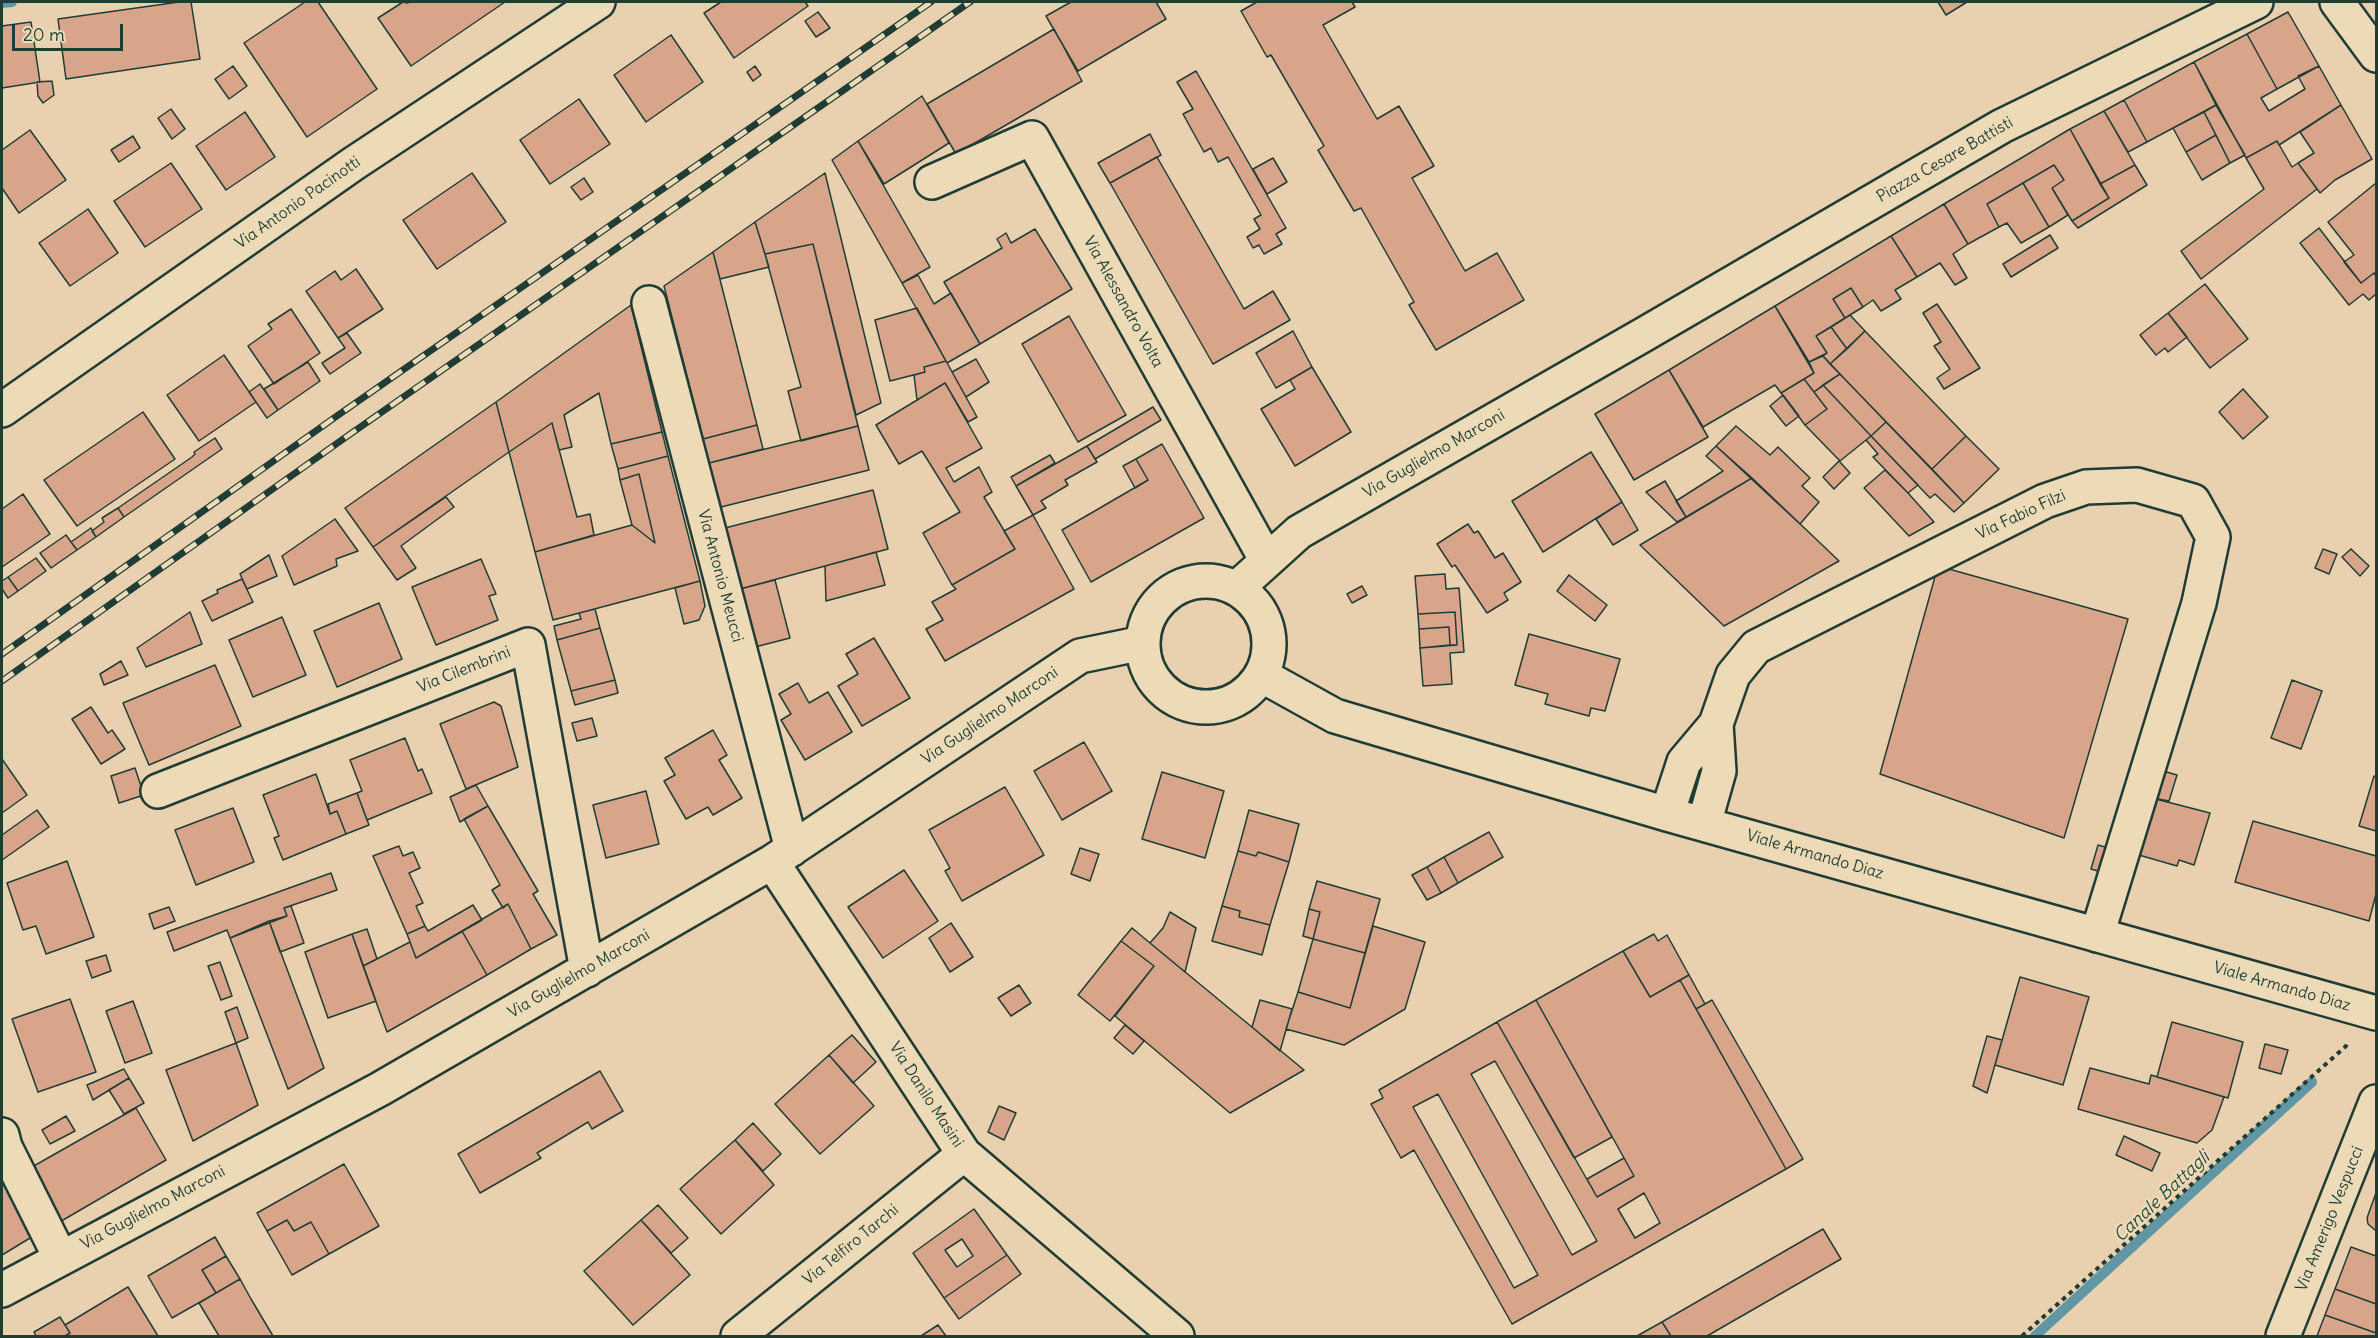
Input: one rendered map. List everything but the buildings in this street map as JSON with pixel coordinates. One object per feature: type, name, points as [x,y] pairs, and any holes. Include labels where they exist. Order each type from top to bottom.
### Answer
[{"type":"street","name":"Via Antonio Pacinotti","points":[[2,410],[353,164],[598,2]]},
{"type":"street","name":"Piazza Cesare Battisti","points":[[1643,335],[2002,126],[2256,2]]},
{"type":"street","points":[[2337,2],[2376,55]]},
{"type":"street","name":"Via Alessandro Volta","points":[[932,182],[1032,138],[1267,561]]},
{"type":"street","name":"Via Antonio Meucci","points":[[649,303],[782,856]]},
{"type":"street","name":"Via Guglielmo Marconi","points":[[1237,588],[1299,532],[1643,335]]},
{"type":"street","name":"Via Fabio Filzi","points":[[1667,814],[1684,762],[1716,724],[1733,675],[1756,647],[2045,501],[2086,487],[2137,485],[2193,501],[2213,537],[2199,603],[2097,935]]},
{"type":"street","points":[[1195,582],[1216,582],[1237,588],[1250,598],[1260,611],[1267,627],[1268,659],[1261,675],[1250,690],[1234,700],[1217,706],[1199,707],[1181,702],[1165,692],[1153,678],[1146,661],[1143,643],[1147,622],[1158,603],[1174,590],[1195,582]]},
{"type":"street","name":"Via Guglielmo Marconi","points":[[2,1290],[60,1257],[380,1089],[782,856],[1080,656],[1143,643]]},
{"type":"street","name":"Via Cilembrini","points":[[158,791],[528,645],[587,970]]},
{"type":"street","name":"Viale Armando Diaz","points":[[1261,675],[1335,716],[1667,814],[2369,1011]]},
{"type":"street","name":"Via Fabio Filzi","points":[[1704,824],[1719,771],[1716,724]]},
{"type":"street","name":"Via Danilo Masini","points":[[782,856],[964,1154],[1177,1336]]},
{"type":"street","name":"Via Amerigo Vespucci","points":[[2283,1336],[2376,1102]]},
{"type":"street","points":[[2,1135],[5,1147],[60,1257]]},
{"type":"street","name":"Via Telfiro Tarchi","points":[[738,1336],[964,1154]]},
{"type":"path","points":[[2022,1336],[2346,1046],[2369,1011]]},
{"type":"waterway","points":[[2,3],[12,2]]},
{"type":"waterway","name":"Canale Battagli","points":[[2035,1336],[2312,1082]]},
{"type":"railway","points":[[2,654],[334,418],[931,2]]},
{"type":"railway","points":[[2,681],[346,437],[970,2]]}]
